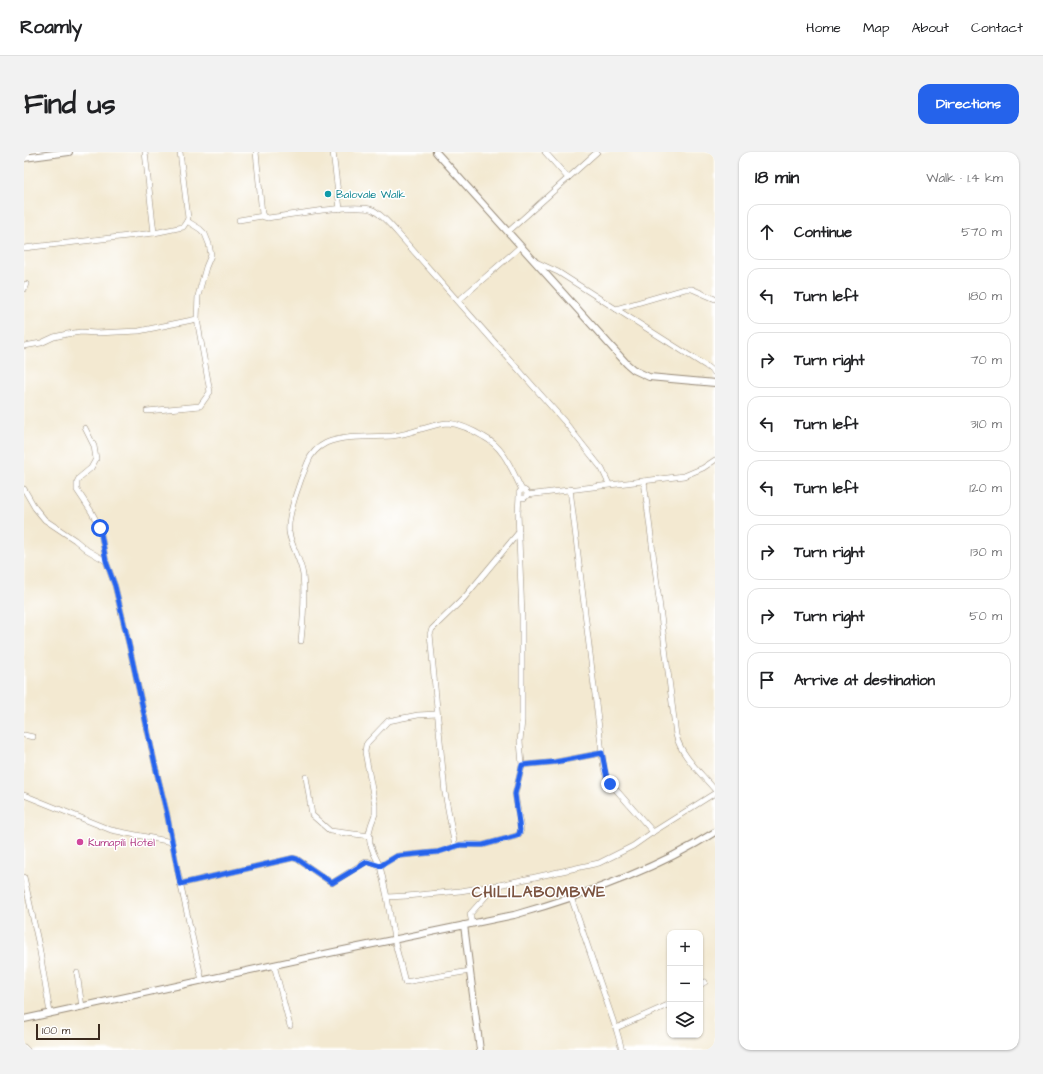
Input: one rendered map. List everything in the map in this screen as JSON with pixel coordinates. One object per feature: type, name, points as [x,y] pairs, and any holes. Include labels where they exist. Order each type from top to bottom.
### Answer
[{"type":"street","points":[[24,158],[69,152]]},
{"type":"street","points":[[145,152],[154,233]]},
{"type":"street","points":[[24,248],[154,233],[183,227],[187,221],[180,152]]},
{"type":"street","points":[[256,152],[263,216]]},
{"type":"street","points":[[333,152],[340,209]]},
{"type":"street","points":[[436,152],[509,231],[616,352],[634,370],[649,378],[715,383]]},
{"type":"street","points":[[545,152],[568,178]]},
{"type":"street","points":[[509,231],[597,152]]},
{"type":"street","points":[[239,220],[263,216],[268,218],[340,209],[367,208],[379,214],[458,301],[588,450],[605,473],[609,484]]},
{"type":"street","points":[[147,411],[200,406],[210,392],[197,319],[198,296],[211,255],[205,234],[187,221]]},
{"type":"street","points":[[458,301],[521,246]]},
{"type":"street","points":[[535,262],[558,272],[715,373]]},
{"type":"street","points":[[616,309],[685,289],[692,289],[715,299]]},
{"type":"street","points":[[24,346],[41,343],[54,337],[67,334],[81,332],[96,333],[139,330],[197,319]]},
{"type":"street","points":[[301,641],[303,618],[303,574],[289,531],[291,510],[307,463],[316,449],[327,443],[340,440],[394,436],[439,424],[453,424],[477,433],[493,442],[507,461],[522,490],[527,494]]},
{"type":"street","points":[[85,428],[94,446],[96,459],[91,468],[79,478],[77,482],[77,490],[100,528],[106,561],[115,586],[167,814],[180,884],[202,981]]},
{"type":"street","points":[[519,496],[525,498],[527,494],[684,476],[715,460]]},
{"type":"street","points":[[644,481],[678,744],[715,790]]},
{"type":"street","points":[[24,489],[35,508],[45,520],[87,550],[106,561]]},
{"type":"street","points":[[570,489],[602,753],[607,779],[653,832]]},
{"type":"street","points":[[180,884],[293,858],[297,859],[332,883],[367,862],[380,866],[397,856],[438,852],[460,845],[483,845],[519,834],[520,825],[515,794],[522,765],[520,741],[522,720],[522,622],[519,492],[522,490]]},
{"type":"street","points":[[455,847],[445,793],[430,634],[432,629],[464,598],[519,532]]},
{"type":"street","points":[[437,714],[418,715],[388,721],[366,745],[365,752],[375,806],[375,814],[371,825],[370,836],[374,854],[380,866],[394,939],[405,982],[470,971]]},
{"type":"street","points":[[24,735],[33,736]]},
{"type":"street","points":[[522,765],[555,762],[602,753]]},
{"type":"street","points":[[306,777],[312,815],[330,831],[370,836]]},
{"type":"street","points":[[387,897],[440,893],[491,886],[598,862],[633,846],[715,793]]},
{"type":"street","points":[[24,795],[112,830],[172,842]]},
{"type":"street","points":[[24,1019],[394,939],[514,915],[571,897],[633,874],[671,856],[715,832]]},
{"type":"street","points":[[24,877],[39,946],[50,1013]]},
{"type":"street","points":[[472,924],[470,914],[486,896],[491,886]]},
{"type":"street","points":[[571,897],[616,1028],[622,1050]]},
{"type":"street","points":[[464,926],[480,1050]]},
{"type":"street","points":[[274,965],[290,1026]]},
{"type":"street","points":[[77,973],[82,1007]]},
{"type":"street","points":[[616,1028],[667,1005]]},
{"type":"street","points":[[24,1047],[27,1050]]},
{"type":"place","name":"Balovale Walk","points":[[328,194]]},
{"type":"place","name":"Kumapili Hotel","points":[[80,842]]},
{"type":"district","name":"CHILILABOMBWE","points":[[539,892]]},
{"type":"route","points":[[100,528],[106,561],[115,586],[167,814],[180,884],[293,858],[297,859],[332,883],[367,862],[380,866],[397,856],[438,852],[460,845],[483,845],[516,836],[519,834],[520,825],[515,794],[522,765],[555,762],[602,753],[604,769],[610,784]]}]
